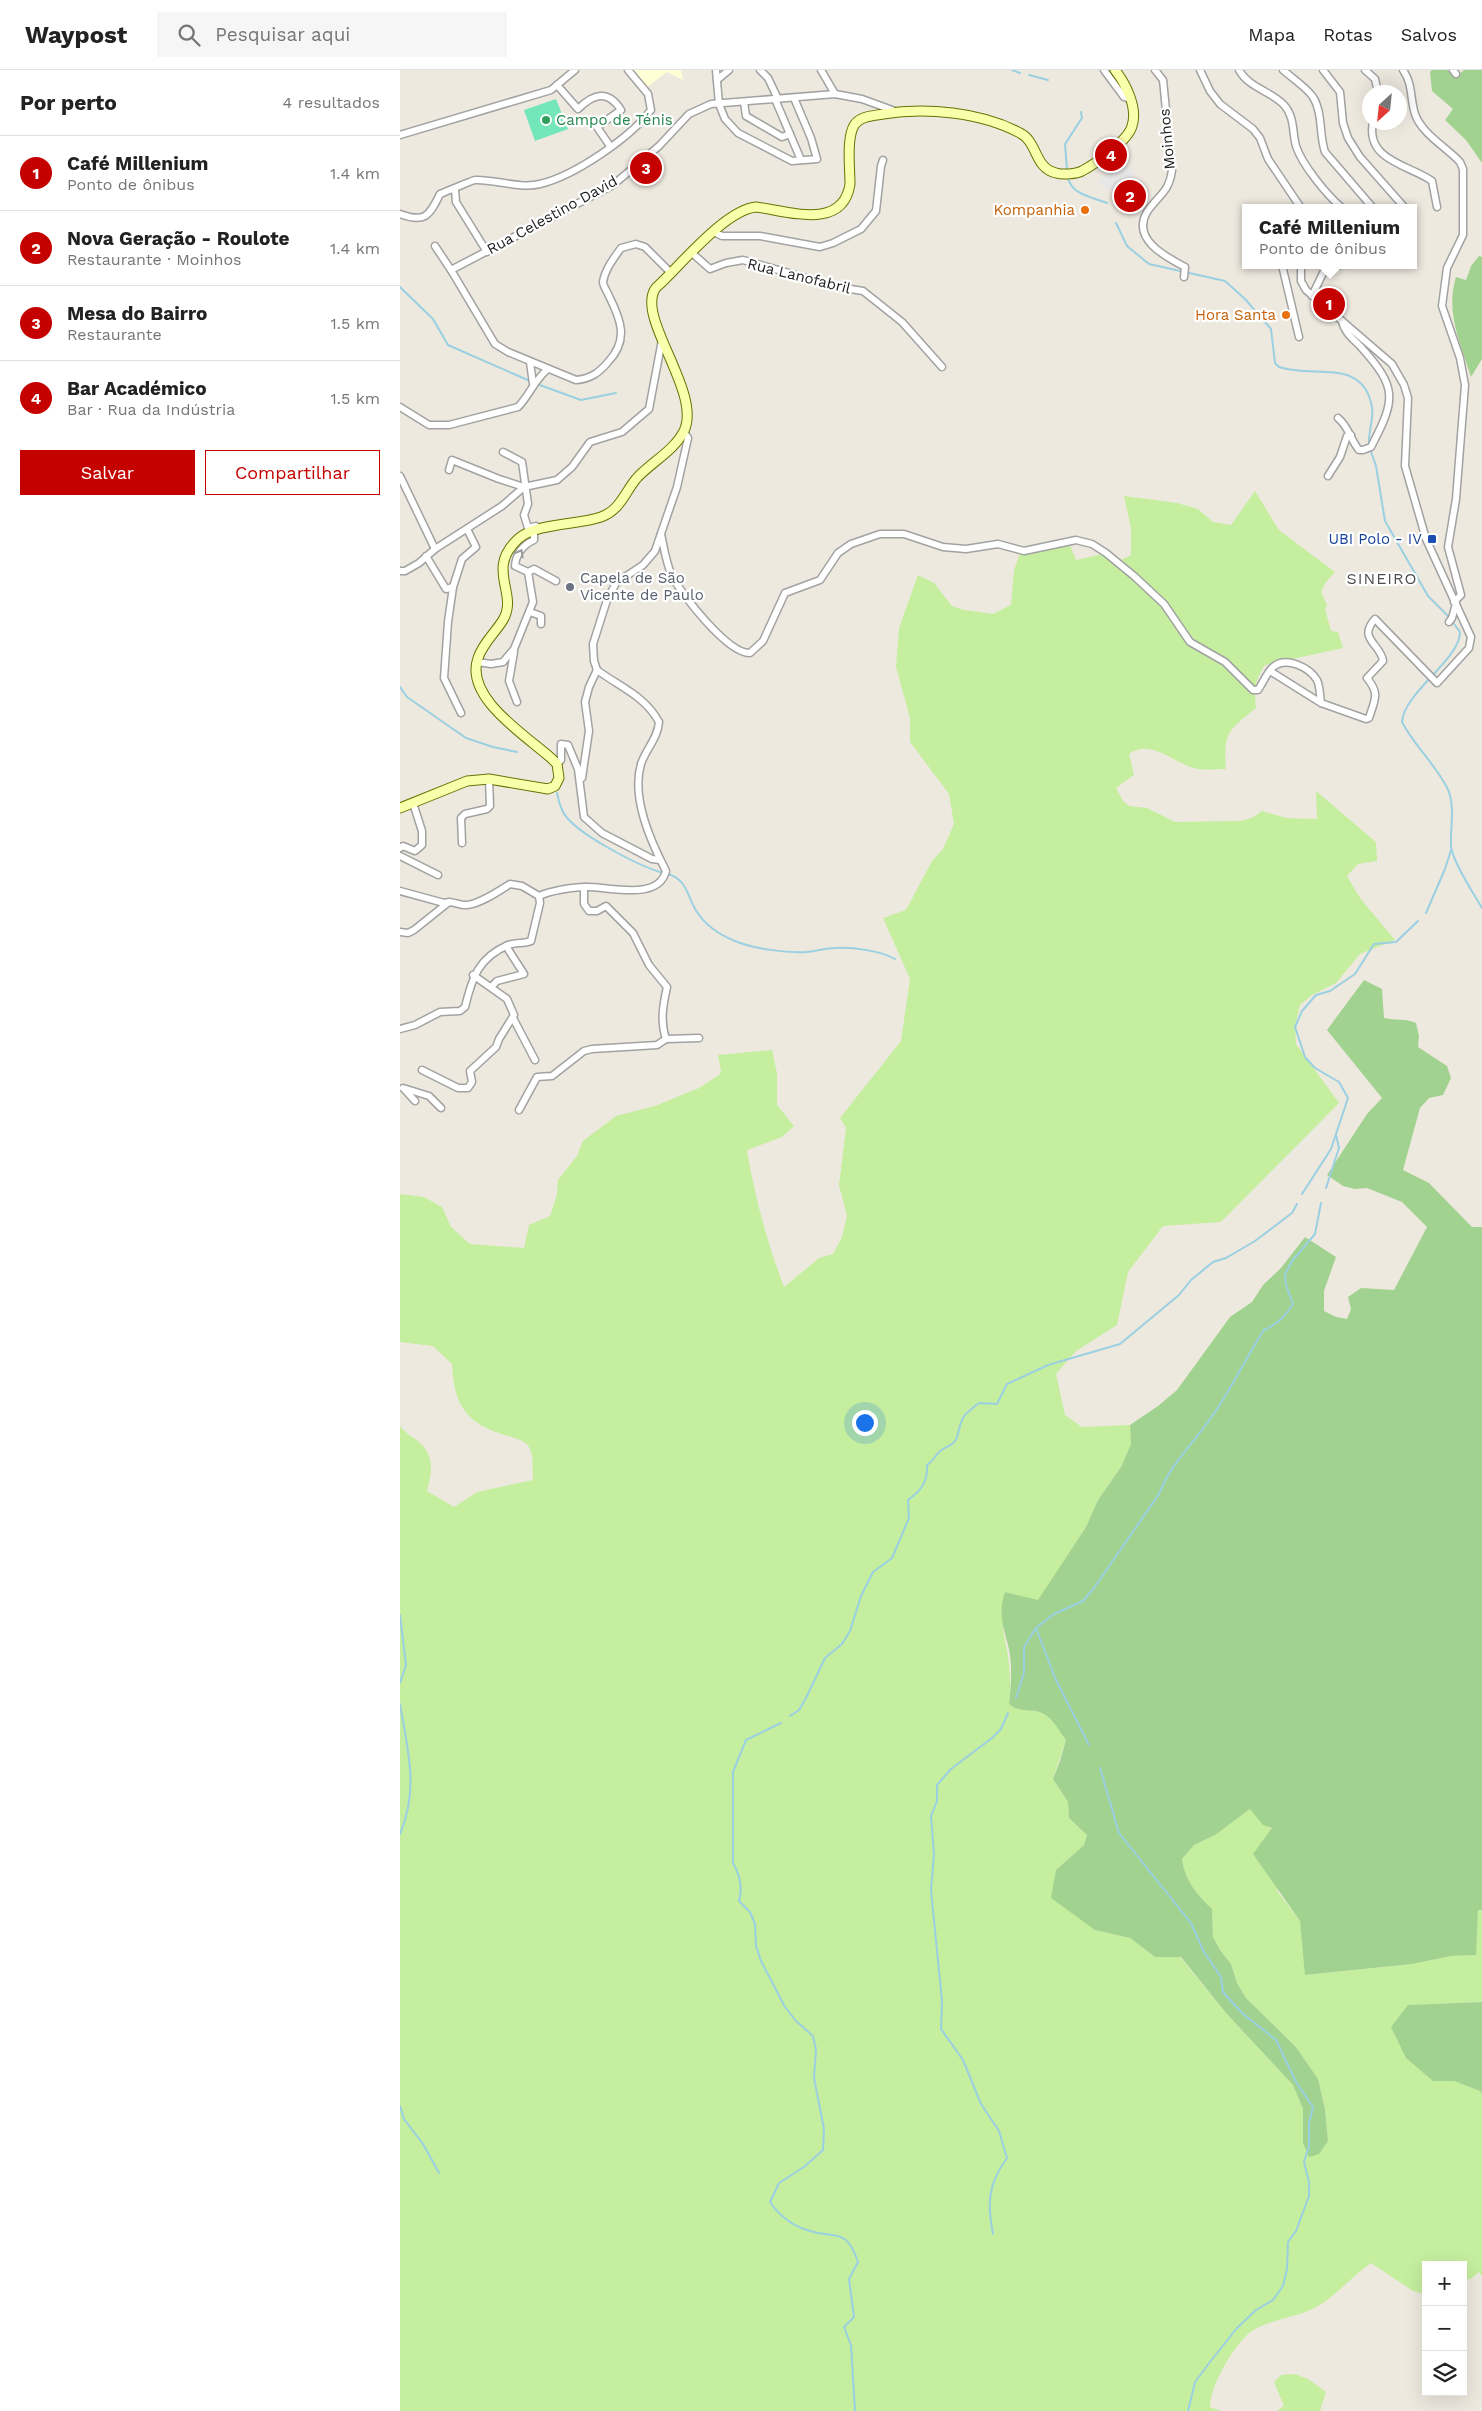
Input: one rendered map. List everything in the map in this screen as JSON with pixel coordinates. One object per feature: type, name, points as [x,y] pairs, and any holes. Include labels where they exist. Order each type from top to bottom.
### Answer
[{"type":"street","points":[[400,135],[551,90],[575,70]]},
{"type":"street","points":[[400,214],[418,219],[424,218],[434,207],[440,194],[455,190],[474,180],[503,185],[539,185],[566,174],[640,125],[651,110],[648,94],[628,70]]},
{"type":"street","points":[[716,70],[719,104],[725,118],[738,133],[792,161],[817,159],[811,138],[794,98]]},
{"type":"street","points":[[717,80],[730,70]]},
{"type":"street","points":[[760,70],[771,83],[801,160]]},
{"type":"street","points":[[821,70],[835,94]]},
{"type":"street","points":[[1104,70],[1124,97],[1130,99]]},
{"type":"street","points":[[400,808],[467,782],[489,779],[540,789],[555,786],[560,778],[557,764],[488,702],[476,680],[477,662],[483,647],[504,619],[508,608],[502,572],[506,556],[518,539],[534,532],[598,518],[612,513],[636,480],[675,444],[684,432],[687,410],[652,310],[654,291],[671,273],[734,214],[746,208],[756,207],[823,215],[841,204],[849,192],[850,132],[858,120],[868,117],[897,112],[949,112],[1012,129],[1030,141],[1041,165],[1046,170],[1060,174],[1080,172],[1126,137],[1132,127],[1134,112],[1130,99],[1115,70]]},
{"type":"street","name":"Moinhos","points":[[1155,70],[1162,80],[1172,170],[1170,184],[1146,213],[1143,230],[1146,238],[1162,254],[1186,267],[1185,274]]},
{"type":"street","points":[[1200,70],[1210,91],[1220,104],[1253,129],[1260,138],[1268,159],[1298,204]]},
{"type":"street","points":[[1239,70],[1243,78],[1283,104],[1292,123],[1296,147],[1310,170],[1339,204]]},
{"type":"street","points":[[1283,70],[1312,96],[1317,106],[1325,152],[1370,204]]},
{"type":"street","points":[[1323,70],[1340,92],[1343,123],[1348,138],[1360,158],[1401,204]]},
{"type":"street","points":[[1365,70],[1374,79],[1376,85]]},
{"type":"street","points":[[1403,70],[1411,87],[1415,114],[1420,124],[1460,162],[1463,169],[1463,235],[1447,268],[1442,306],[1460,358],[1465,385],[1456,499],[1448,536],[1450,560],[1461,595],[1455,603],[1450,620]]},
{"type":"street","points":[[557,85],[578,109],[589,98],[600,96],[609,98],[618,105],[621,110],[597,127],[610,146]]},
{"type":"street","name":"Rua Celestino David","points":[[452,270],[613,185],[659,146],[688,114],[711,104],[835,94],[862,99],[897,112]]},
{"type":"street","points":[[744,102],[746,116],[782,137],[790,134]]},
{"type":"street","points":[[1371,130],[1381,152],[1398,166],[1424,175],[1432,181],[1437,207]]},
{"type":"street","points":[[714,232],[722,236],[760,236],[820,246],[833,244],[861,228],[876,210],[881,166],[884,160]]},
{"type":"street","points":[[455,190],[456,202],[487,252]]},
{"type":"street","points":[[434,246],[452,270],[495,344],[530,362],[576,380],[588,379],[600,370],[618,350],[622,338],[621,323],[603,284],[606,269],[621,248],[636,244],[645,248],[671,273]]},
{"type":"street","name":"Rua Lanofabril","points":[[692,253],[710,269],[726,263],[743,260],[838,288],[863,291],[902,322],[942,367]]},
{"type":"street","points":[[1283,269],[1299,337]]},
{"type":"street","points":[[1270,671],[1322,703],[1366,719],[1369,718],[1376,690],[1367,678],[1383,662],[1382,656],[1370,640],[1368,631],[1374,619],[1437,683],[1469,648],[1471,637],[1426,539],[1405,466],[1408,398],[1404,385],[1392,364],[1312,296],[1301,280],[1301,269]]},
{"type":"street","points":[[1312,296],[1323,273],[1332,269]]},
{"type":"street","points":[[1338,418],[1346,425],[1358,450],[1369,448],[1388,413],[1389,393],[1383,375],[1373,360],[1343,329],[1342,321]]},
{"type":"street","points":[[448,470],[452,460],[499,480],[524,487],[557,480],[572,467],[590,442],[622,432],[649,409],[662,338]]},
{"type":"street","points":[[530,362],[533,384]]},
{"type":"street","points":[[400,407],[429,425],[449,425],[518,407],[525,400],[533,384],[548,369]]},
{"type":"street","points":[[400,891],[444,903],[450,901],[467,905],[495,894],[510,884],[528,889],[539,896],[584,887],[620,890],[652,888],[664,877],[666,871],[660,860],[639,798],[638,782],[641,765],[655,738],[659,722],[652,709],[642,700],[597,670],[594,661],[593,644],[612,588],[649,558],[661,534],[686,453],[688,438],[684,432]]},
{"type":"street","points":[[1328,476],[1340,458],[1347,436],[1351,435]]},
{"type":"street","points":[[503,452],[519,458],[522,462],[524,487],[528,504],[524,515],[528,528],[540,525],[549,528]]},
{"type":"street","points":[[400,476],[435,549]]},
{"type":"street","points":[[400,571],[405,571],[435,549],[502,506],[524,487]]},
{"type":"street","points":[[461,713],[444,678],[453,587],[462,559],[476,547],[467,529]]},
{"type":"street","points":[[528,572],[515,566],[516,560],[525,544],[534,540],[534,532]]},
{"type":"street","points":[[661,534],[673,577],[720,637],[732,647],[744,653],[750,653],[763,641],[785,593],[820,580],[838,553],[851,544],[880,534],[904,534],[943,547],[966,549],[998,544],[1024,551],[1076,540],[1092,544],[1134,576],[1164,604],[1190,642],[1225,662],[1256,690],[1264,682],[1270,671],[1283,662],[1296,664],[1309,672],[1318,681],[1322,703]]},
{"type":"street","points":[[426,556],[446,588],[453,587]]},
{"type":"street","points":[[528,572],[534,569],[556,581]]},
{"type":"street","points":[[517,702],[509,681],[514,648],[530,612],[532,592],[528,572]]},
{"type":"street","points":[[530,612],[541,616],[540,624]]},
{"type":"street","points":[[477,662],[491,664],[502,662],[514,648]]},
{"type":"street","points":[[581,784],[589,731],[585,702],[589,686],[597,670]]},
{"type":"street","points":[[557,764],[560,760],[560,744],[568,745],[578,769],[583,812],[591,825],[637,852],[660,860]]},
{"type":"street","points":[[462,843],[460,818],[465,814],[487,809],[490,806],[489,779]]},
{"type":"street","points":[[400,848],[403,846],[415,851],[422,845],[422,831],[413,803]]},
{"type":"street","points":[[400,856],[438,875]]},
{"type":"street","points":[[584,887],[584,904],[588,911],[606,906],[627,925],[649,965],[667,987],[662,1010],[662,1026],[666,1039]]},
{"type":"street","points":[[400,1029],[415,1026],[440,1012],[460,1010],[465,1007],[473,975],[490,957],[506,946],[532,941],[539,912],[539,896]]},
{"type":"street","points":[[400,932],[408,933],[450,901]]},
{"type":"street","points":[[491,987],[497,981],[524,974],[506,946]]},
{"type":"street","points":[[473,975],[507,998],[514,1015],[513,1018],[535,1060]]},
{"type":"street","points":[[422,1070],[458,1088],[468,1088],[472,1082],[470,1071],[496,1047],[513,1018]]},
{"type":"street","points":[[519,1110],[537,1077],[552,1076],[584,1051],[606,1047],[657,1045],[666,1039],[699,1038]]},
{"type":"street","points":[[402,1087],[415,1101]]},
{"type":"street","points":[[402,1087],[429,1096],[441,1108]]},
{"type":"shaded area","points":[[632,70],[681,70],[683,80],[667,72],[646,88]]},
{"type":"shaded area","points":[[1124,160],[1136,175],[1116,193],[1111,189],[1108,190],[1097,181]]},
{"type":"green space","points":[[1432,70],[1448,70],[1456,77],[1464,70],[1482,70],[1482,163],[1466,140],[1445,120],[1453,109],[1432,91],[1430,72]]},
{"type":"green space","name":"Campo de Ténis","points":[[556,99],[568,129],[535,141],[524,110]]},
{"type":"green space","points":[[1479,256],[1482,257],[1482,359],[1471,377],[1459,340],[1452,303],[1456,277],[1466,280],[1471,266]]},
{"type":"green space","points":[[1255,491],[1279,530],[1335,572],[1326,582],[1321,592],[1327,605],[1325,609],[1331,631],[1338,632],[1343,648],[1265,665],[1256,685],[1256,708],[1234,727],[1227,739],[1226,769],[1198,769],[1154,750],[1137,750],[1129,754],[1134,775],[1116,788],[1123,801],[1129,806],[1147,808],[1175,822],[1240,821],[1252,818],[1262,811],[1286,818],[1317,819],[1316,791],[1376,842],[1377,861],[1358,864],[1347,876],[1360,898],[1395,940],[1360,954],[1336,983],[1312,995],[1300,1005],[1295,1027],[1296,1044],[1339,1103],[1221,1222],[1163,1226],[1128,1272],[1117,1325],[1076,1351],[1056,1374],[1065,1415],[1082,1427],[1130,1425],[1131,1444],[1121,1467],[1098,1500],[1086,1527],[1038,1601],[1005,1592],[1003,1630],[1010,1669],[1009,1704],[1018,1709],[1046,1715],[1056,1725],[1066,1740],[1053,1779],[1068,1802],[1069,1818],[1087,1835],[1084,1845],[1056,1870],[1095,1930],[1130,1938],[1155,1957],[1180,1957],[1226,2013],[1293,2085],[1303,2109],[1303,2143],[1328,2141],[1325,2109],[1318,2079],[1296,2047],[1246,1998],[1237,1983],[1231,1964],[1213,1937],[1212,1909],[1192,1887],[1182,1859],[1194,1845],[1215,1835],[1250,1809],[1263,1824],[1272,1829],[1277,1891],[1300,1921],[1306,1975],[1412,1964],[1451,1956],[1475,1955],[1478,1910],[1482,1910],[1482,2002],[1408,2005],[1406,2058],[1433,2080],[1454,2081],[1480,2091],[1482,2094],[1482,2276],[1479,2272],[1467,2280],[1467,2261],[1422,2261],[1421,2293],[1413,2291],[1371,2263],[1320,2305],[1263,2325],[1248,2335],[1232,2353],[1214,2387],[1210,2407],[1221,2411],[400,2411],[400,1426],[419,1442],[428,1453],[431,1471],[427,1491],[454,1507],[477,1492],[533,1480],[532,1456],[526,1444],[521,1440],[482,1426],[465,1412],[456,1392],[452,1364],[433,1346],[400,1342],[400,1194],[424,1197],[442,1207],[451,1227],[470,1244],[524,1248],[529,1225],[550,1216],[557,1194],[558,1180],[577,1156],[583,1141],[616,1116],[655,1106],[699,1088],[719,1075],[721,1071],[718,1055],[772,1050],[777,1073],[777,1105],[794,1126],[782,1137],[747,1150],[762,1220],[784,1287],[819,1258],[833,1254],[842,1237],[847,1216],[839,1185],[846,1128],[840,1118],[901,1041],[910,979],[883,918],[906,910],[932,861],[943,849],[954,824],[949,794],[910,742],[910,718],[896,667],[899,628],[918,575],[934,583],[952,606],[964,610],[993,614],[1011,605],[1014,570],[1021,551],[1069,543],[1076,560],[1103,554],[1119,561],[1131,555],[1131,528],[1124,496],[1177,503],[1198,509],[1213,522],[1231,525]]},
{"type":"green space","points":[[1364,980],[1382,989],[1384,1018],[1416,1023],[1419,1036],[1418,1047],[1447,1066],[1451,1078],[1443,1095],[1429,1098],[1420,1108],[1403,1170],[1429,1183],[1472,1227],[1482,1227],[1482,1910],[1478,1910],[1476,1955],[1451,1956],[1412,1964],[1305,1975],[1300,1921],[1253,1854],[1272,1828],[1263,1825],[1250,1809],[1215,1835],[1194,1845],[1182,1859],[1192,1887],[1212,1909],[1213,1937],[1231,1964],[1237,1983],[1246,1998],[1296,2047],[1318,2079],[1325,2109],[1328,2141],[1319,2154],[1309,2157],[1303,2143],[1303,2109],[1293,2085],[1226,2013],[1181,1957],[1155,1957],[1130,1938],[1095,1930],[1051,1898],[1056,1870],[1084,1845],[1087,1835],[1069,1818],[1068,1802],[1053,1779],[1066,1740],[1053,1721],[1046,1715],[1018,1709],[1009,1704],[1011,1660],[1003,1625],[1002,1606],[1005,1592],[1038,1600],[1086,1527],[1098,1500],[1121,1467],[1131,1444],[1130,1425],[1177,1390],[1230,1317],[1252,1302],[1263,1285],[1281,1268],[1305,1237],[1336,1257],[1324,1291],[1324,1311],[1336,1317],[1347,1319],[1351,1309],[1348,1297],[1361,1288],[1394,1290],[1427,1227],[1402,1202],[1367,1188],[1355,1189],[1343,1186],[1327,1175],[1367,1114],[1382,1098],[1327,1030]]},
{"type":"green space","points":[[1482,2002],[1482,2094],[1480,2091],[1454,2081],[1433,2081],[1406,2058],[1391,2027],[1408,2005]]},
{"type":"green space","points":[[1295,2374],[1308,2379],[1326,2392],[1320,2411],[1277,2411],[1284,2406],[1274,2382],[1281,2375]]},
{"type":"waterway","points":[[1012,70],[1020,73]]},
{"type":"waterway","points":[[1029,75],[1048,80]]},
{"type":"waterway","points":[[1067,170],[1065,144],[1082,118],[1081,112]]},
{"type":"waterway","points":[[1068,178],[1070,184],[1078,192],[1107,203]]},
{"type":"waterway","points":[[1116,223],[1127,246],[1149,264],[1225,281],[1245,299],[1271,329],[1275,363],[1279,367],[1293,370],[1336,373],[1359,381],[1367,391],[1372,407],[1369,445]]},
{"type":"waterway","points":[[400,287],[433,319],[448,345],[530,381]]},
{"type":"waterway","points":[[537,384],[581,400],[616,393]]},
{"type":"waterway","points":[[1370,449],[1376,466],[1385,521],[1428,596],[1449,617]]},
{"type":"waterway","points":[[1452,621],[1460,632],[1458,643],[1442,665],[1412,699],[1405,711],[1402,722],[1413,740],[1440,775],[1449,792],[1452,806],[1452,852],[1459,869],[1482,908]]},
{"type":"waterway","points":[[400,687],[407,697],[466,738],[493,747],[517,752]]},
{"type":"waterway","points":[[557,793],[563,812],[569,820],[593,839],[624,856],[663,873]]},
{"type":"waterway","points":[[1426,913],[1451,850]]},
{"type":"waterway","points":[[668,874],[680,880],[697,912],[709,926],[719,933],[743,944],[789,952],[806,952],[832,948],[859,949],[895,959]]},
{"type":"waterway","points":[[1302,1194],[1331,1149],[1348,1098],[1339,1082],[1315,1068],[1305,1057],[1295,1027],[1302,1011],[1316,995],[1330,991],[1355,974],[1374,944],[1396,942],[1418,921]]},
{"type":"waterway","points":[[1326,1188],[1339,1148],[1336,1135]]},
{"type":"waterway","points":[[1089,1745],[1056,1680],[1036,1628],[1054,1614],[1083,1601],[1094,1588],[1159,1494],[1177,1461],[1222,1402],[1264,1330],[1281,1319],[1293,1304],[1286,1285],[1285,1274],[1292,1261],[1315,1234],[1321,1203]]},
{"type":"waterway","points":[[790,1716],[799,1710],[825,1658],[842,1644],[850,1631],[861,1596],[873,1572],[892,1558],[909,1518],[908,1500],[923,1485],[927,1465],[940,1451],[956,1440],[962,1420],[966,1414],[979,1403],[997,1404],[1007,1384],[1048,1365],[1120,1344],[1179,1295],[1191,1280],[1213,1262],[1226,1258],[1255,1241],[1292,1213],[1297,1204]]},
{"type":"waterway","points":[[400,1615],[406,1665],[400,1683]]},
{"type":"waterway","points":[[1016,1698],[1024,1673],[1024,1647],[1036,1628]]},
{"type":"waterway","points":[[400,1704],[410,1770],[409,1801],[400,1834]]},
{"type":"waterway","points":[[993,2234],[990,2213],[991,2194],[996,2176],[1007,2158],[999,2131],[981,2104],[963,2060],[941,2029],[942,2001],[931,1890],[934,1854],[931,1816],[937,1801],[937,1785],[951,1769],[1001,1729],[1008,1713]]},
{"type":"waterway","points":[[781,1723],[746,1740],[733,1772],[733,1863],[740,1881],[739,1901],[750,1912],[755,1924],[756,1946],[761,1961],[785,2007],[796,2021],[813,2036],[816,2050],[814,2078],[824,2129],[823,2150],[804,2167],[779,2183],[770,2202],[781,2215],[796,2225],[817,2233],[839,2236],[849,2243],[854,2251],[858,2262],[849,2279],[854,2317],[844,2327],[851,2345],[855,2411]]},
{"type":"waterway","points":[[1100,1768],[1119,1833],[1191,1923],[1204,1952],[1221,1977],[1223,1992],[1242,2013],[1276,2040],[1296,2082],[1313,2107],[1309,2123],[1309,2146],[1304,2162],[1309,2182],[1309,2196],[1296,2231],[1288,2242],[1287,2269],[1283,2286],[1273,2300],[1256,2310],[1237,2328],[1210,2362],[1195,2382],[1188,2411]]},
{"type":"waterway","points":[[400,2106],[404,2119],[423,2144],[439,2173]]},
{"type":"place","name":"Campo de Ténis","points":[[546,120]]},
{"type":"place","name":"Bar Académico","points":[[1111,155]]},
{"type":"place","name":"Mesa do Bairro","points":[[646,168]]},
{"type":"place","name":"Nova Geração - Roulote","points":[[1130,196]]},
{"type":"place","name":"Kompanhia","points":[[1085,210]]},
{"type":"place","name":"Café Millenium","points":[[1329,304]]},
{"type":"place","name":"Hora Santa","points":[[1286,315]]},
{"type":"place","name":"UBI Polo - IV","points":[[1432,539]]},
{"type":"place","name":"Capela de São Vicente de Paulo","points":[[570,587]]},
{"type":"district","name":"SINEIRO","points":[[1382,578]]}]
